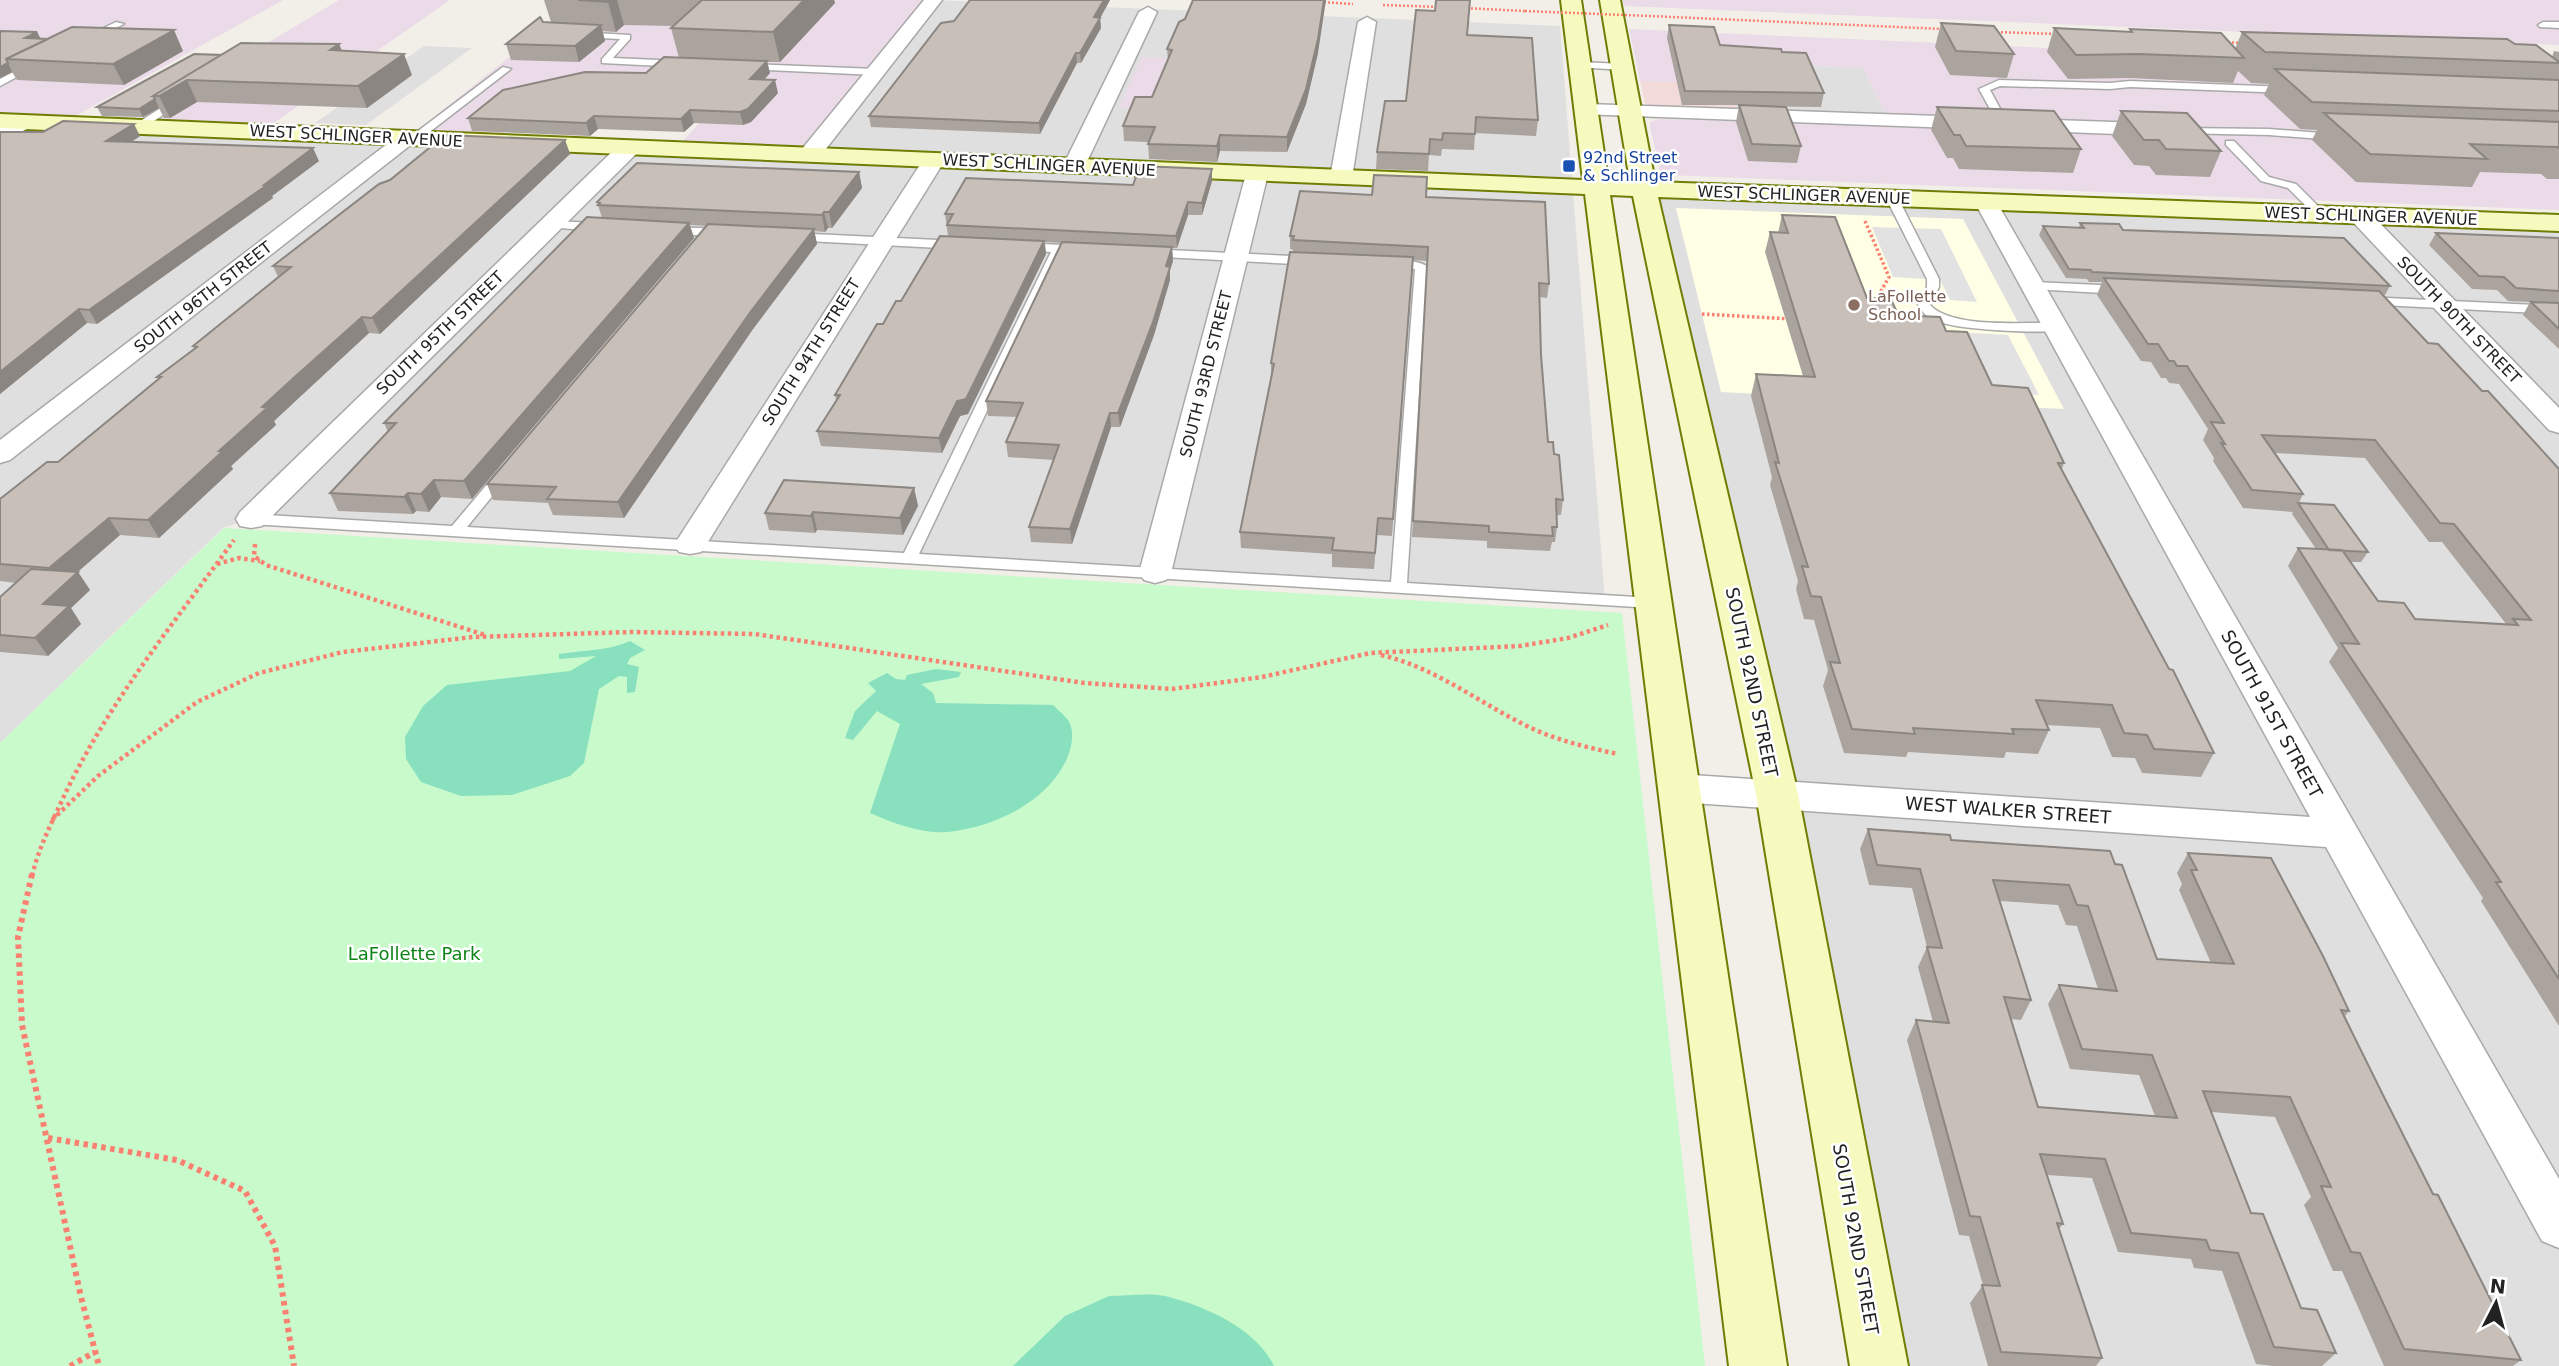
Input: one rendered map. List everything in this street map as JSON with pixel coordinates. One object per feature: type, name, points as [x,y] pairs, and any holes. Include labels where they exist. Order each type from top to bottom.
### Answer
[{"type":"street","points":[[810,154],[933,0]]},
{"type":"street","name":"SOUTH 92ND STREET","points":[[1571,0],[1595,187],[1654,315],[1777,794],[1879,1366]]},
{"type":"street","name":"SOUTH 92ND STREET","points":[[1611,0],[1644,189],[1654,315],[1653,603],[1758,1366]]},
{"type":"street","points":[[1341,178],[1368,10]]},
{"type":"street","points":[[1074,166],[1148,12]]},
{"type":"street","points":[[1587,110],[2149,129]]},
{"type":"street","name":"WEST SCHLINGER AVENUE","points":[[0,121],[1341,178],[2559,223]]},
{"type":"street","points":[[0,136],[26,122]]},
{"type":"street","name":"SOUTH 96TH STREET","points":[[0,454],[410,139]]},
{"type":"street","name":"SOUTH 95TH STREET","points":[[261,520],[629,148]]},
{"type":"street","name":"SOUTH 94TH STREET","points":[[690,545],[934,160]]},
{"type":"street","name":"SOUTH 93RD STREET","points":[[1155,573],[1257,174]]},
{"type":"street","name":"SOUTH 91ST STREET","points":[[1985,201],[2559,1225]]},
{"type":"street","name":"SOUTH 90TH STREET","points":[[2359,215],[2559,424]]},
{"type":"street","name":"WEST WALKER STREET","points":[[1678,788],[2337,833]]},
{"type":"lane","points":[[76,43],[119,24]]},
{"type":"lane","points":[[2543,24],[2559,25]]},
{"type":"lane","points":[[564,34],[627,37],[605,61],[687,64]]},
{"type":"lane","points":[[0,83],[44,60]]},
{"type":"lane","points":[[1580,65],[1623,67]]},
{"type":"lane","points":[[741,66],[876,72]]},
{"type":"lane","points":[[410,139],[506,69]]},
{"type":"lane","points":[[2004,125],[1984,89],[1999,83],[2110,86],[2130,84],[2303,91]]},
{"type":"lane","points":[[138,127],[194,92]]},
{"type":"lane","points":[[2168,130],[2352,137]]},
{"type":"lane","points":[[2230,143],[2265,179],[2292,186],[2320,214]]},
{"type":"lane","points":[[1892,198],[1933,279],[1933,288],[1924,305],[1929,313],[1940,318],[1962,321],[2057,327]]},
{"type":"lane","points":[[550,225],[609,228]]},
{"type":"lane","points":[[651,230],[702,238],[733,234]]},
{"type":"lane","points":[[785,236],[975,245]]},
{"type":"lane","points":[[1003,247],[1098,251]]},
{"type":"lane","points":[[909,559],[1059,249]]},
{"type":"lane","points":[[1139,253],[1328,261]]},
{"type":"lane","points":[[1381,264],[1420,266],[1399,588]]},
{"type":"lane","points":[[2034,286],[2141,291]]},
{"type":"lane","points":[[2358,301],[2559,310]]},
{"type":"lane","points":[[456,531],[518,457]]},
{"type":"lane","points":[[261,520],[1653,603]]},
{"type":"path","points":[[1308,2],[1368,10],[1444,8]]},
{"type":"path","points":[[1457,8],[1943,29]]},
{"type":"path","points":[[1984,31],[2068,35]]},
{"type":"path","points":[[2217,42],[2243,43]]},
{"type":"path","points":[[1862,214],[1889,277],[1877,298],[1886,309]]},
{"type":"path","points":[[1654,315],[1804,319]]},
{"type":"path","points":[[261,520],[254,555],[266,565],[490,636]]},
{"type":"path","points":[[99,1366],[81,1297],[22,1025],[18,937],[37,854],[103,721],[216,564],[261,520]]},
{"type":"path","points":[[216,564],[239,558],[261,561]]},
{"type":"path","points":[[52,820],[98,776],[152,733],[197,702],[259,673],[343,652],[490,636],[631,632],[755,634],[1084,683],[1172,690],[1262,677],[1370,653],[1520,646],[1568,638],[1608,625]]},
{"type":"path","points":[[1370,653],[1402,658],[1515,720],[1585,747],[1618,754]]},
{"type":"path","points":[[48,1138],[177,1160],[245,1191],[275,1246],[294,1366]]},
{"type":"path","points":[[70,1366],[95,1352]]},
{"type":"shaded area","points":[[0,0],[283,0],[63,123],[0,121]]},
{"type":"shaded area","points":[[339,0],[450,0],[261,132],[129,126]]},
{"type":"shaded area","points":[[581,0],[933,0],[810,154],[675,149],[732,89],[558,83],[493,142],[406,139]]},
{"type":"shaded area","points":[[933,0],[1560,26],[1605,600],[251,519],[223,528],[0,743],[0,121],[810,154]]},
{"type":"shaded area","points":[[1622,0],[2559,0],[2559,45],[1624,6]]},
{"type":"shaded area","points":[[1629,29],[2559,71],[2559,210],[1666,175],[1660,170],[1650,127],[1650,122],[1659,119],[1891,125],[1863,68],[1724,62],[1729,84],[1640,81]]},
{"type":"shaded area","points":[[424,46],[472,48],[366,125],[315,123]]},
{"type":"shaded area","points":[[1142,57],[1244,61],[1228,110],[1119,107]]},
{"type":"shaded area","points":[[1723,62],[1863,68],[1886,115],[1737,110]]},
{"type":"shaded area","points":[[1640,81],[1729,84],[1737,110],[1649,106],[1645,103]]},
{"type":"shaded area","points":[[1644,189],[2559,228],[2559,1366],[1888,1366]]},
{"type":"shaded area","name":"LaFollette School","points":[[1676,208],[1963,219],[2064,409],[1721,392]]},
{"type":"shaded area","points":[[1872,227],[1941,229],[1977,302],[1950,300],[1940,280],[1893,277]]},
{"type":"shaded area","points":[[1955,332],[2008,335],[2039,395],[1982,393]]},
{"type":"green space","name":"LaFollette Park","points":[[224,528],[1622,613],[1705,1366],[0,1366],[0,743]]},
{"type":"green space","points":[[630,641],[645,650],[630,658],[627,664],[639,667],[635,692],[627,693],[627,677],[619,676],[599,689],[584,763],[570,776],[512,795],[461,796],[421,782],[406,759],[405,737],[423,706],[447,685],[570,671],[596,656],[559,659],[559,654],[604,648]]},
{"type":"green space","points":[[936,669],[961,672],[959,677],[921,684],[933,693],[936,703],[1053,705],[1068,720],[1072,733],[1068,756],[1060,772],[1034,799],[983,825],[947,832],[917,830],[870,813],[900,724],[877,711],[853,740],[845,738],[855,711],[876,691],[868,683],[887,673],[896,679],[905,680],[907,675]]},
{"type":"green space","points":[[1109,1296],[1162,1296],[1214,1313],[1255,1341],[1274,1366],[1013,1366],[1065,1316]]},
{"type":"building","points":[[578,0],[610,0],[608,2]]},
{"type":"building","points":[[702,0],[804,0],[773,32],[671,28]]},
{"type":"building","points":[[970,0],[1104,0],[1094,17],[1100,18],[1080,53],[1076,53],[1039,123],[869,116],[941,23],[954,21]]},
{"type":"building","points":[[1193,0],[1324,0],[1306,89],[1287,137],[1220,135],[1217,146],[1148,144],[1155,127],[1123,126],[1135,97],[1152,97],[1172,50],[1167,49]]},
{"type":"building","points":[[1436,0],[1470,0],[1467,35],[1532,38],[1538,120],[1476,117],[1475,134],[1443,133],[1442,140],[1430,139],[1429,154],[1377,152],[1385,101],[1406,101],[1416,10],[1435,11]]},
{"type":"building","points":[[540,17],[543,22],[601,25],[575,46],[506,44]]},
{"type":"building","points":[[1941,23],[1994,26],[2014,54],[1956,51]]},
{"type":"building","points":[[1669,25],[1714,27],[1720,45],[1806,53],[1824,93],[1685,91]]},
{"type":"building","points":[[72,27],[174,30],[113,64],[6,59]]},
{"type":"building","points":[[2054,28],[2221,33],[2244,58],[2139,54],[2076,55]]},
{"type":"building","points":[[0,31],[37,32],[25,38],[48,39],[6,59],[8,63],[0,67]]},
{"type":"building","points":[[2242,32],[2507,39],[2515,44],[2536,45],[2559,63],[2265,52]]},
{"type":"building","points":[[241,43],[339,44],[330,50],[404,54],[358,86],[187,80],[159,96],[153,96]]},
{"type":"building","points":[[194,54],[221,55],[153,96],[155,99],[139,109],[97,107]]},
{"type":"building","points":[[664,57],[767,61],[750,79],[775,80],[748,109],[740,112],[690,110],[681,119],[594,116],[586,123],[468,118],[503,90],[585,72],[646,73]]},
{"type":"building","points":[[2275,69],[2559,80],[2559,111],[2312,102]]},
{"type":"building","points":[[1739,105],[1786,107],[1801,146],[1752,144]]},
{"type":"building","points":[[1937,107],[2054,111],[2081,149],[1966,146],[1960,135],[1954,135]]},
{"type":"building","points":[[2121,111],[2187,113],[2221,151],[2166,149],[2159,140],[2144,140]]},
{"type":"building","points":[[2324,113],[2559,122],[2559,148],[2470,144],[2487,159],[2370,154]]},
{"type":"building","points":[[63,121],[134,124],[106,141],[313,148],[264,185],[267,185],[89,310],[79,309],[0,372],[0,132],[43,132]]},
{"type":"building","points":[[445,135],[565,140],[372,318],[362,317],[298,374],[262,407],[267,408],[219,451],[223,451],[148,520],[109,518],[49,568],[0,564],[0,499],[47,462],[58,462],[161,377],[157,377],[197,347],[193,346],[291,267],[273,266],[379,184],[390,180]]},
{"type":"building","points":[[637,163],[859,172],[829,212],[822,215],[598,205],[600,203],[597,202]]},
{"type":"building","points":[[1140,166],[1212,169],[1202,203],[1188,202],[1176,236],[947,225],[953,214],[945,214],[966,178],[1133,185]]},
{"type":"building","points":[[1374,175],[1427,177],[1426,197],[1545,202],[1549,284],[1539,283],[1541,355],[1548,442],[1553,442],[1554,454],[1559,455],[1563,500],[1556,499],[1557,527],[1552,527],[1553,536],[1489,532],[1489,526],[1413,521],[1428,247],[1293,240],[1294,236],[1290,236],[1300,191],[1372,195]]},
{"type":"building","points":[[1782,215],[1835,217],[1867,298],[1891,299],[1898,315],[1940,317],[1946,331],[1967,332],[1992,385],[2028,388],[2064,463],[2058,463],[2169,669],[2173,670],[2214,753],[2154,749],[2147,735],[2124,733],[2112,705],[2036,700],[2049,730],[2012,729],[2014,734],[1913,728],[1915,734],[1852,729],[1830,662],[1840,663],[1821,597],[1811,596],[1802,566],[1808,567],[1775,462],[1779,463],[1756,374],[1815,377],[1770,232],[1788,233]]},
{"type":"building","points":[[587,217],[689,223],[464,481],[434,480],[421,494],[408,493],[404,497],[330,493],[396,423],[384,423]]},
{"type":"building","points":[[2080,223],[2119,224],[2123,230],[2344,238],[2390,286],[2069,269],[2043,226],[2084,228]]},
{"type":"building","points":[[708,224],[814,229],[749,314],[618,502],[547,499],[556,487],[487,484]]},
{"type":"building","points":[[2436,233],[2559,238],[2559,291],[2516,288],[2504,277],[2479,276]]},
{"type":"building","points":[[940,236],[1044,241],[966,399],[957,401],[939,438],[817,431],[840,395],[835,395],[877,324],[883,324],[896,301],[901,301]]},
{"type":"building","points":[[1062,242],[1172,247],[1166,266],[1170,267],[1153,322],[1118,413],[1110,413],[1070,529],[1029,527],[1059,445],[1006,442],[1023,403],[986,401]]},
{"type":"building","points":[[1290,252],[1413,257],[1393,519],[1378,518],[1375,553],[1332,550],[1334,538],[1240,532],[1274,364],[1271,363]]},
{"type":"building","points":[[2104,278],[2379,291],[2428,343],[2438,344],[2482,391],[2488,391],[2559,469],[2559,979],[2496,882],[2501,882],[2341,643],[2359,644],[2298,548],[2342,550],[2378,601],[2404,603],[2415,619],[2518,625],[2513,619],[2531,620],[2454,524],[2440,523],[2375,440],[2262,435],[2303,494],[2252,490],[2221,443],[2225,444],[2211,422],[2224,423],[2187,366],[2177,366],[2174,361],[2169,361],[2158,344],[2148,344]]},
{"type":"building","points":[[2531,302],[2559,303],[2559,329]]},
{"type":"building","points":[[784,480],[914,488],[900,518],[813,512],[811,516],[765,513]]},
{"type":"building","points":[[2298,503],[2334,505],[2368,552],[2329,550]]},
{"type":"building","points":[[31,569],[78,572],[43,604],[69,606],[35,638],[0,635],[0,597]]},
{"type":"building","points":[[1868,829],[1950,835],[1951,840],[2110,851],[2115,864],[2122,865],[2157,959],[2234,964],[2191,870],[2197,870],[2188,853],[2271,858],[2323,956],[2349,1011],[2341,1010],[2384,1097],[2433,1194],[2438,1195],[2521,1360],[2404,1349],[2360,1253],[2351,1252],[2321,1186],[2331,1187],[2290,1097],[2203,1091],[2251,1213],[2263,1214],[2301,1308],[2317,1310],[2336,1353],[2274,1347],[2238,1253],[2210,1250],[2206,1240],[2131,1233],[2105,1159],[2040,1154],[2063,1224],[2057,1223],[2102,1358],[2001,1352],[1982,1285],[2000,1286],[1980,1217],[1970,1216],[1916,1020],[1949,1023],[1927,947],[1942,948],[1920,869],[1877,865]],"holes":[[[1993,880],[2069,885],[2077,905],[2088,906],[2117,991],[2059,985],[2082,1049],[2152,1055],[2177,1118],[2038,1107],[2004,997],[2031,1000]]]},
{"type":"place","name":"92nd Street & Schlinger","points":[[1569,166]]},
{"type":"place","name":"LaFollette School","points":[[1854,305]]}]
